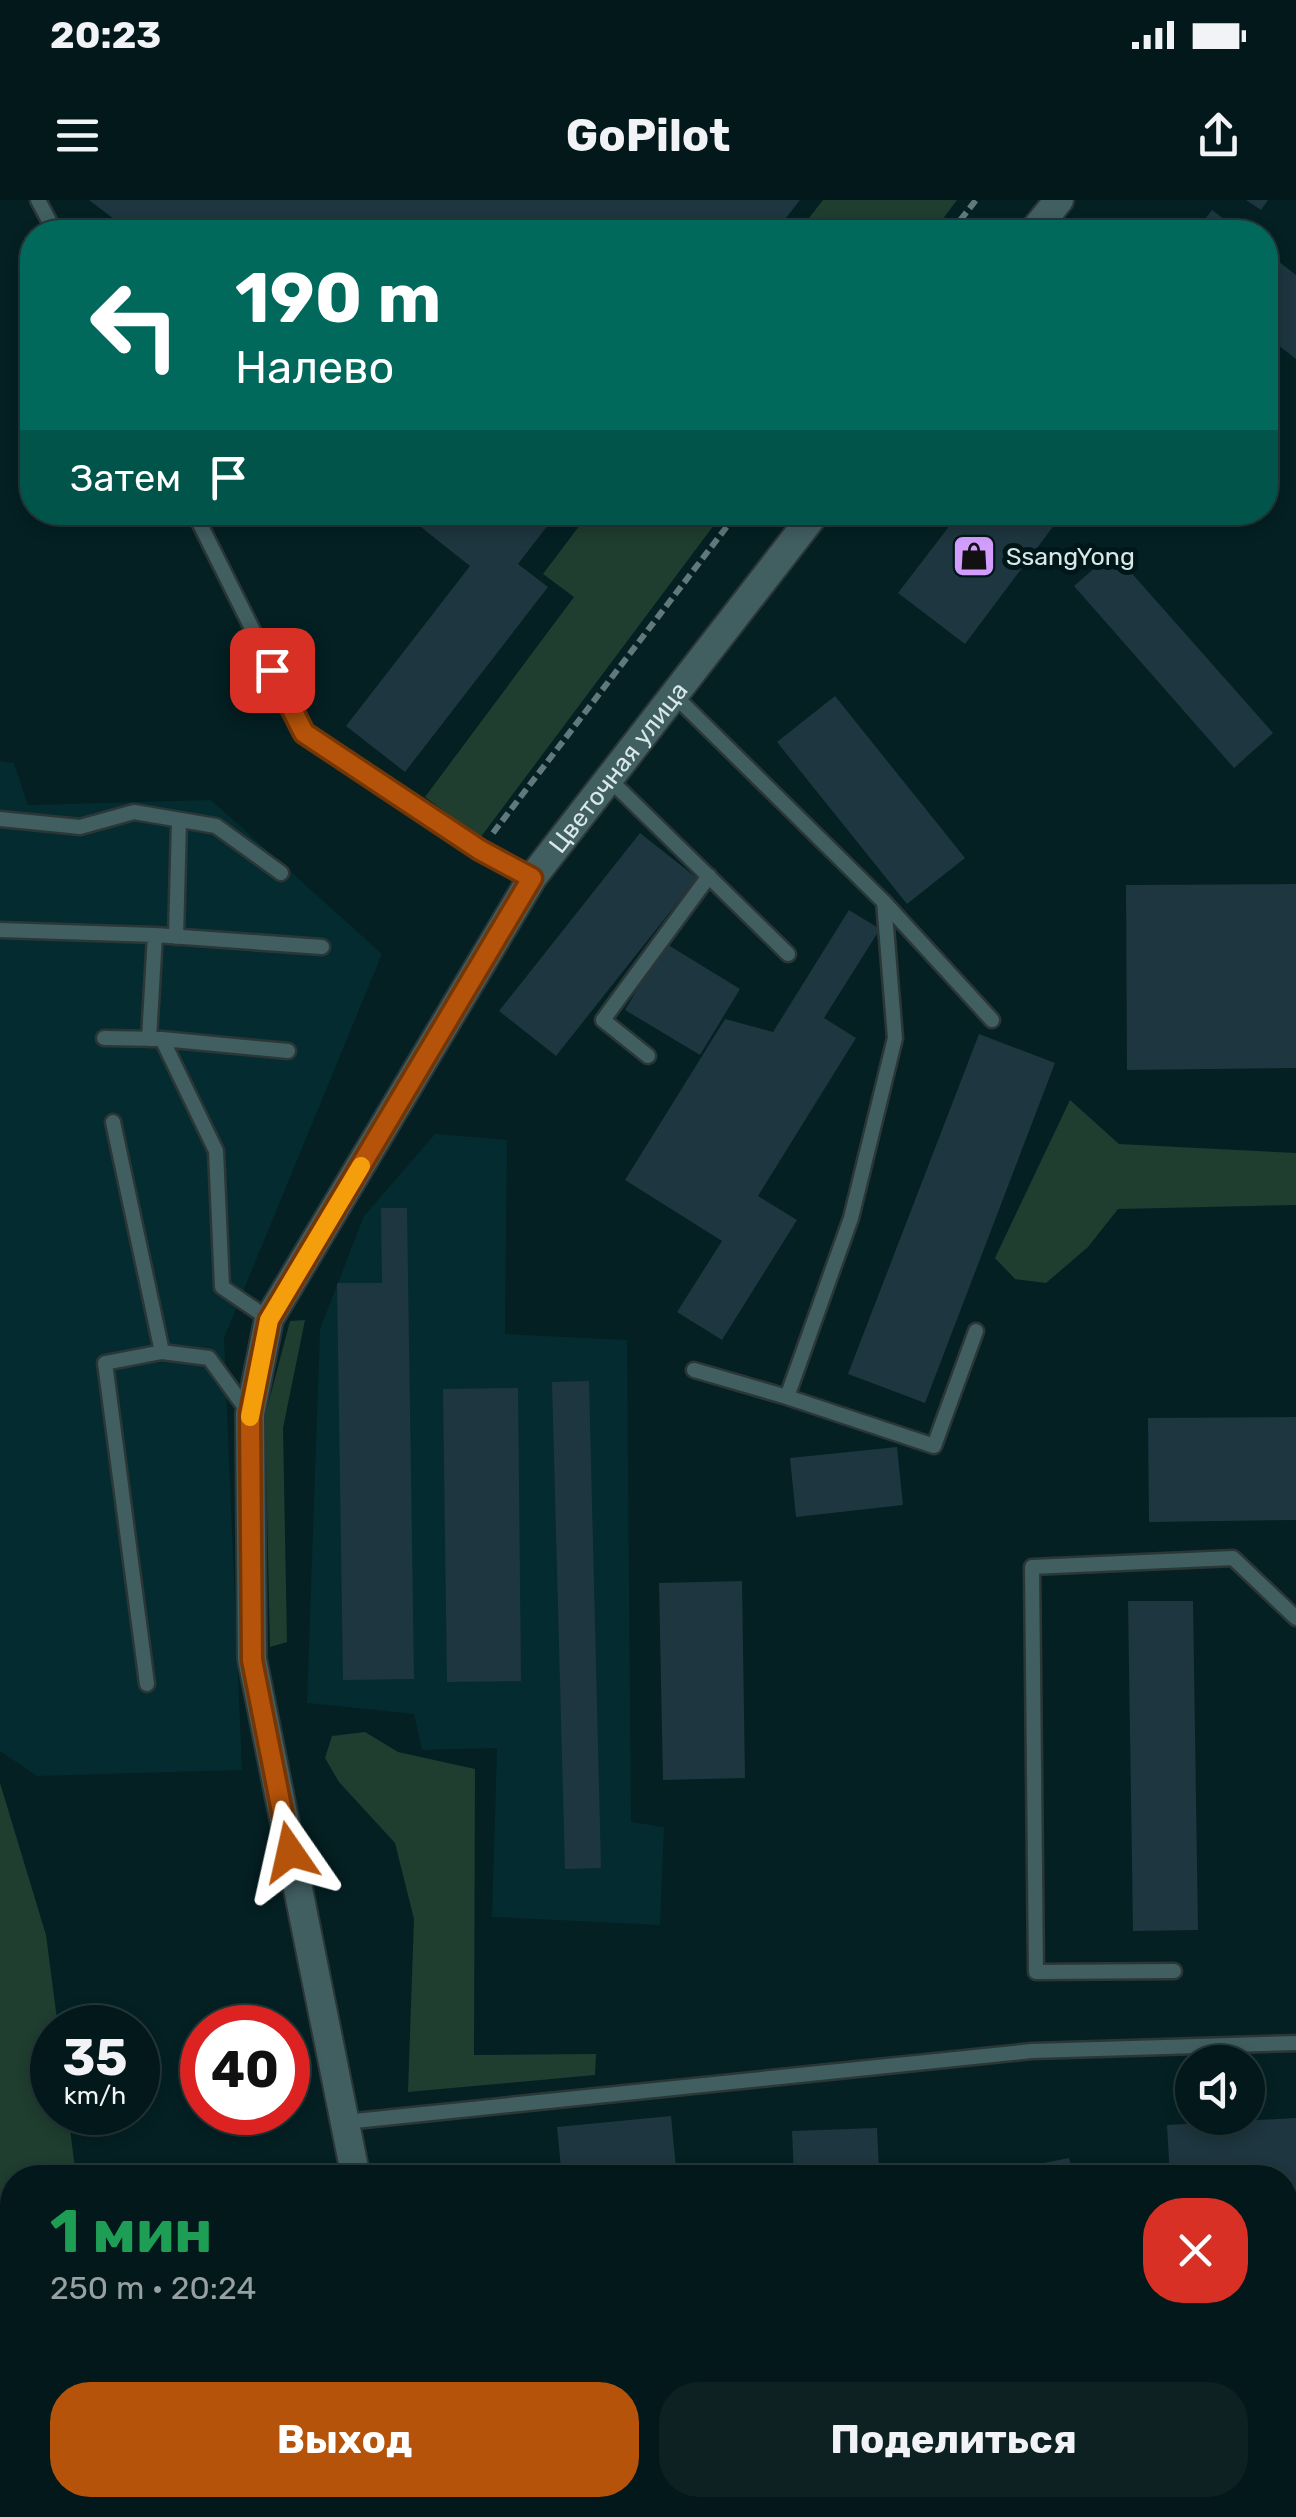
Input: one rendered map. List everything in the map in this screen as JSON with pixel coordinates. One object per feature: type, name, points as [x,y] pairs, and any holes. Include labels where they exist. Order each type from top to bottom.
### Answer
[{"type":"street","points":[[1043,220],[1059,200]]},
{"type":"street","name":"Цветочная улица","points":[[353,2165],[252,1660],[250,1414],[269,1320],[532,878],[806,525]]},
{"type":"lane","points":[[200,525],[304,733],[480,850],[532,878]]},
{"type":"lane","points":[[674,696],[884,902],[992,1020]]},
{"type":"lane","points":[[610,778],[788,954]]},
{"type":"lane","points":[[0,818],[80,827],[134,812],[216,826],[282,873]]},
{"type":"lane","points":[[176,937],[179,822]]},
{"type":"lane","points":[[648,1056],[603,1020],[708,876]]},
{"type":"lane","points":[[787,1398],[851,1218],[895,1038],[884,902]]},
{"type":"lane","points":[[0,930],[322,947]]},
{"type":"lane","points":[[155,936],[155,1039],[216,1151],[222,1286],[269,1320]]},
{"type":"lane","points":[[104,1038],[288,1051]]},
{"type":"lane","points":[[112,1122],[162,1352]]},
{"type":"lane","points":[[694,1370],[934,1446],[976,1331]]},
{"type":"lane","points":[[147,1684],[105,1363],[162,1352],[209,1358],[250,1414]]},
{"type":"lane","points":[[1174,1972],[1036,1972],[1032,1567],[1234,1558],[1296,1618]]},
{"type":"lane","points":[[345,2122],[1032,2051],[1296,2043]]},
{"type":"path","points":[[480,850],[728,525]]},
{"type":"shaded area","points":[[0,761],[14,763],[28,805],[211,800],[382,954],[224,1338],[242,1770],[37,1776],[0,1751]]},
{"type":"shaded area","points":[[435,1134],[507,1140],[505,1334],[627,1340],[631,1822],[664,1827],[660,1925],[492,1917],[497,1748],[422,1750],[414,1714],[307,1703],[320,1329],[364,1216]]},
{"type":"green space","points":[[823,200],[957,200],[942,220],[807,220]]},
{"type":"green space","points":[[580,525],[714,525],[480,838],[425,797],[574,597],[543,574]]},
{"type":"green space","points":[[1070,1100],[1119,1144],[1296,1153],[1296,1205],[1118,1209],[1088,1247],[1046,1283],[1015,1279],[995,1258]]},
{"type":"green space","points":[[305,1320],[283,1428],[287,1642],[270,1647],[265,1416],[290,1321]]},
{"type":"green space","points":[[365,1732],[398,1752],[475,1769],[474,2055],[596,2054],[595,2075],[408,2092],[414,1919],[395,1843],[339,1782],[325,1758],[332,1736]]},
{"type":"green space","points":[[0,1783],[46,1935],[55,2005],[30,2005],[30,2135],[71,2135],[74,2165],[0,2165]]},
{"type":"building","points":[[89,200],[800,200],[784,220],[115,220]]},
{"type":"building","points":[[1246,200],[1268,200],[1261,210]]},
{"type":"building","points":[[1212,210],[1225,220],[1204,220]]},
{"type":"building","points":[[1278,261],[1296,275],[1296,359],[1278,345]]},
{"type":"building","points":[[418,525],[548,525],[518,564],[548,587],[405,772],[346,726],[470,566]]},
{"type":"building","points":[[950,525],[1054,525],[965,644],[898,593]]},
{"type":"building","points":[[1113,552],[1273,733],[1234,768],[1074,586]]},
{"type":"building","points":[[835,696],[965,858],[907,904],[777,742]]},
{"type":"building","points":[[640,833],[697,878],[556,1056],[499,1011]]},
{"type":"building","points":[[1296,884],[1296,1068],[1127,1070],[1126,885]]},
{"type":"building","points":[[849,910],[880,929],[824,1018],[856,1038],[758,1196],[797,1220],[722,1340],[677,1312],[722,1241],[625,1180],[725,1019],[773,1032]]},
{"type":"building","points":[[665,943],[740,989],[700,1055],[625,1010]]},
{"type":"building","points":[[979,1034],[1055,1063],[925,1403],[848,1374]]},
{"type":"building","points":[[381,1208],[407,1208],[414,1679],[343,1680],[337,1283],[382,1283]]},
{"type":"building","points":[[589,1381],[601,1868],[565,1869],[552,1382]]},
{"type":"building","points":[[518,1388],[521,1681],[447,1682],[443,1389]]},
{"type":"building","points":[[1296,1417],[1296,1520],[1149,1522],[1148,1418]]},
{"type":"building","points":[[897,1447],[903,1505],[796,1517],[790,1458]]},
{"type":"building","points":[[742,1581],[745,1778],[663,1780],[659,1583]]},
{"type":"building","points":[[1128,1601],[1193,1601],[1198,1930],[1133,1931]]},
{"type":"building","points":[[671,2116],[676,2165],[561,2165],[557,2127]]},
{"type":"building","points":[[1296,2118],[1296,2165],[1169,2165],[1167,2125],[1175,2125],[1175,2135],[1265,2135],[1265,2120]]},
{"type":"building","points":[[877,2128],[879,2165],[794,2165],[792,2131]]},
{"type":"building","points":[[1069,2158],[1070,2165],[1034,2165]]},
{"type":"slow traffic","points":[[250,1417],[269,1320],[361,1166]]},
{"type":"place","name":"SsangYong","points":[[974,556]]},
{"type":"route","points":[[272,670],[304,733],[480,850],[532,878],[269,1320],[250,1414],[252,1660],[290,1852]]}]
